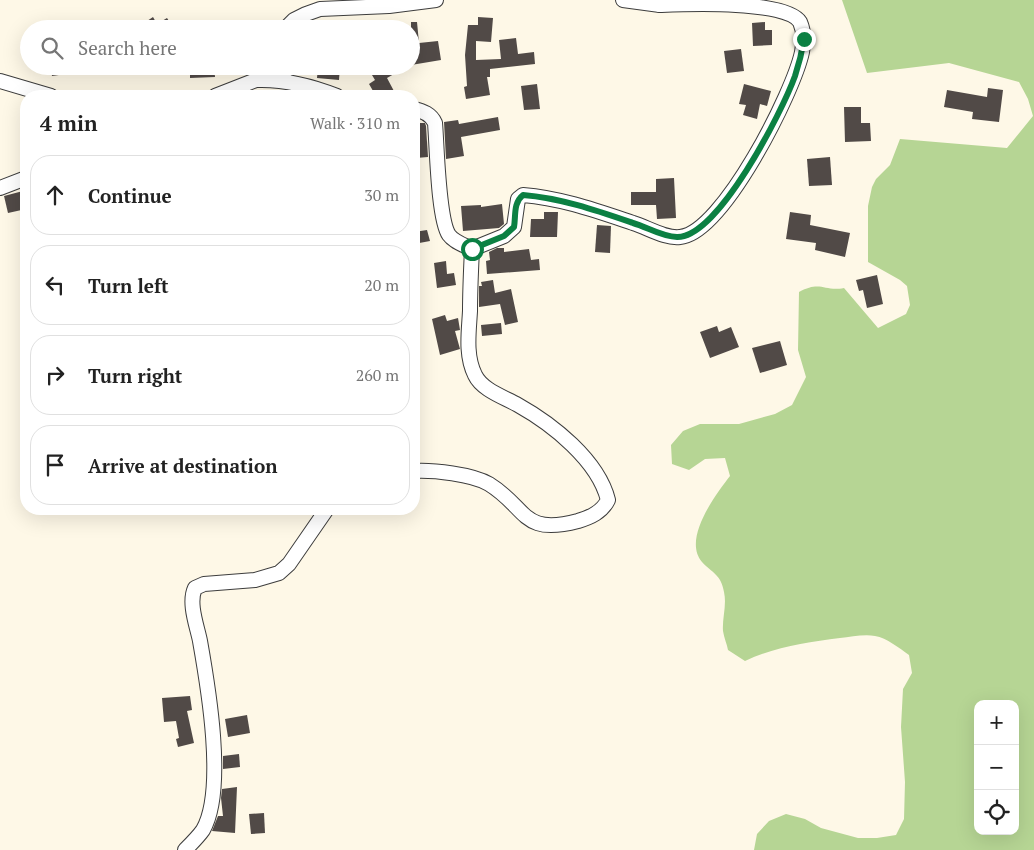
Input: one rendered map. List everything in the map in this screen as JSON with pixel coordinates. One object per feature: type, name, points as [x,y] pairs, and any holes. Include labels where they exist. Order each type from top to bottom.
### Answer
[{"type":"street","points":[[296,20],[320,9],[389,6],[436,0]]},
{"type":"street","points":[[420,111],[432,117],[435,123],[442,207],[447,232],[451,238],[472,249],[504,236],[514,227],[516,206],[518,199],[523,195],[562,201],[672,237],[680,237],[696,230],[714,216],[742,177],[788,92],[802,53],[804,39],[802,27],[799,20],[792,14],[775,8],[730,3],[623,0]]},
{"type":"street","points":[[226,90],[254,75]]},
{"type":"street","points":[[264,75],[318,90]]},
{"type":"street","points":[[275,79],[280,75]]},
{"type":"street","points":[[0,81],[31,90]]},
{"type":"street","points":[[0,188],[20,180]]},
{"type":"street","points":[[420,472],[472,476],[489,484],[526,516],[542,526],[558,526],[596,514],[604,508],[608,500],[605,487],[587,462],[563,435],[538,417],[482,386],[475,376],[468,348],[472,249]]},
{"type":"street","points":[[185,850],[203,830],[209,811],[214,766],[211,716],[193,592],[195,588],[204,584],[255,580],[279,573],[288,564],[323,515]]},
{"type":"green space","points":[[842,0],[1034,0],[1034,850],[754,850],[757,834],[769,821],[786,814],[805,819],[821,828],[858,838],[896,835],[904,819],[905,782],[901,727],[903,689],[912,673],[909,655],[884,639],[866,635],[791,646],[745,661],[728,650],[723,631],[725,597],[723,586],[716,574],[702,562],[697,552],[696,541],[703,517],[730,476],[725,458],[705,459],[689,470],[672,464],[671,445],[683,431],[700,424],[739,424],[775,414],[792,405],[806,377],[798,350],[799,292],[812,287],[844,288],[878,328],[906,314],[910,305],[907,286],[868,262],[868,206],[872,187],[876,179],[890,165],[900,139],[1007,148],[1033,116],[1028,99],[1019,82],[949,63],[867,73]]},
{"type":"building","points":[[478,17],[493,18],[491,42],[476,41],[476,60],[501,59],[499,40],[516,38],[518,54],[534,52],[535,64],[490,69],[490,77],[487,77],[490,95],[466,99],[464,87],[467,86],[465,55],[468,25],[478,25]]},
{"type":"building","points":[[765,22],[765,30],[772,30],[772,45],[753,46],[752,23]]},
{"type":"building","points":[[438,41],[441,60],[420,64],[420,43]]},
{"type":"building","points":[[741,49],[744,71],[727,73],[724,51]]},
{"type":"building","points":[[190,75],[215,75],[215,77],[190,78]]},
{"type":"building","points":[[317,75],[339,75],[339,80],[317,78]]},
{"type":"building","points":[[372,75],[392,75],[387,78],[393,90],[372,90],[369,84],[375,80]]},
{"type":"building","points":[[537,84],[540,109],[524,110],[521,86]]},
{"type":"building","points":[[744,84],[771,91],[767,106],[760,104],[757,119],[743,115],[746,105],[739,104]]},
{"type":"building","points":[[988,88],[1003,90],[999,122],[972,119],[973,112],[944,107],[947,90],[987,97]]},
{"type":"building","points":[[844,107],[861,107],[861,123],[870,123],[871,141],[845,142]]},
{"type":"building","points":[[498,117],[500,130],[461,137],[464,156],[446,159],[444,122],[458,120],[459,124]]},
{"type":"building","points":[[420,123],[425,123],[426,126],[428,157],[420,158]]},
{"type":"building","points":[[830,157],[832,185],[809,186],[807,159]]},
{"type":"building","points":[[674,178],[676,218],[657,219],[656,205],[631,205],[631,192],[656,192],[656,179]]},
{"type":"building","points":[[20,192],[20,210],[8,213],[4,196]]},
{"type":"building","points":[[502,204],[504,224],[499,228],[463,231],[461,206],[481,205],[481,207]]},
{"type":"building","points":[[544,212],[558,212],[557,237],[530,237],[531,219],[544,219]]},
{"type":"building","points":[[790,212],[811,215],[810,225],[850,233],[845,257],[815,250],[816,243],[786,239]]},
{"type":"building","points":[[597,225],[611,226],[610,253],[595,252]]},
{"type":"building","points":[[427,230],[430,241],[420,243],[420,231]]},
{"type":"building","points":[[497,248],[504,248],[504,252],[529,249],[531,260],[539,259],[540,270],[487,274],[486,261],[490,260],[489,252]]},
{"type":"building","points":[[446,261],[447,274],[454,273],[456,285],[437,288],[434,263]]},
{"type":"building","points":[[877,275],[883,304],[867,308],[863,290],[859,291],[856,280]]},
{"type":"building","points":[[493,280],[495,293],[511,289],[518,322],[505,325],[500,304],[479,307],[479,286],[482,286],[481,282]]},
{"type":"building","points":[[445,315],[447,321],[458,318],[460,330],[455,331],[460,349],[440,355],[432,319]]},
{"type":"building","points":[[501,323],[502,334],[482,336],[481,325]]},
{"type":"building","points":[[717,326],[719,332],[731,327],[739,347],[710,358],[700,332]]},
{"type":"building","points":[[780,341],[787,365],[760,373],[752,348]]},
{"type":"building","points":[[190,696],[192,710],[187,711],[194,743],[178,747],[176,739],[179,738],[176,721],[164,722],[162,698]]},
{"type":"building","points":[[247,715],[250,733],[228,737],[225,719]]},
{"type":"building","points":[[239,754],[240,767],[223,769],[223,756]]},
{"type":"building","points":[[237,787],[235,833],[212,831],[218,816],[223,816],[222,789]]},
{"type":"building","points":[[264,813],[265,833],[251,834],[249,814]]},
{"type":"route","points":[[472,249],[504,236],[514,227],[516,206],[518,199],[523,195],[569,203],[672,237],[685,236],[696,230],[714,216],[738,185],[782,106],[802,53],[804,39]]}]
